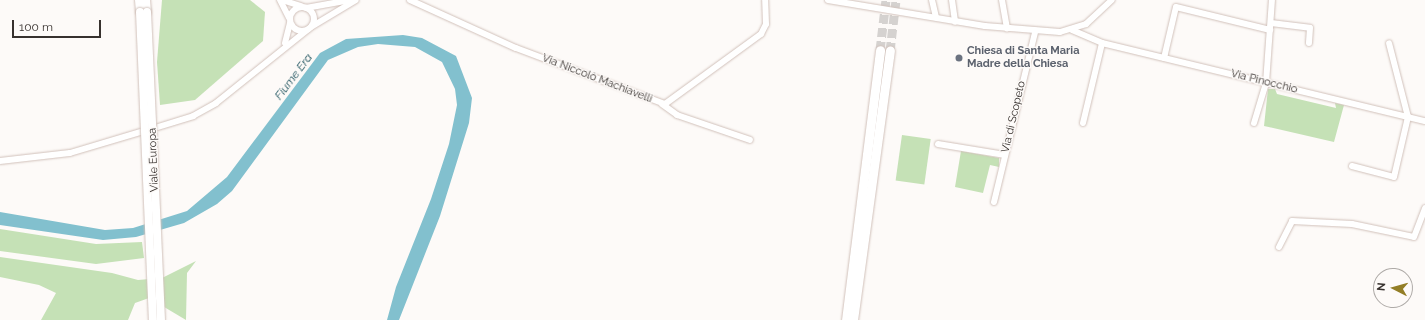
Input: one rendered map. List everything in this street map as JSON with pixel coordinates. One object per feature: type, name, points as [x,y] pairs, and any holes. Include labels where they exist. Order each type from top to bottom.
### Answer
[{"type":"highway","points":[[846,320],[880,50]]},
{"type":"highway","points":[[853,320],[890,51]]},
{"type":"main road","name":"Viale Europa","points":[[139,0],[144,12],[161,320]]},
{"type":"main road","name":"Viale Europa","points":[[146,0],[144,12],[153,320]]},
{"type":"street","points":[[281,0],[304,7],[314,17],[308,29]]},
{"type":"street","points":[[281,0],[290,21],[299,31],[308,29]]},
{"type":"street","points":[[283,46],[292,12],[304,7],[352,0]]},
{"type":"street","points":[[158,127],[193,116],[216,103],[283,46],[356,0]]},
{"type":"street","name":"Via Niccolò Machiavelli","points":[[410,0],[516,48],[662,104],[674,101],[761,34],[766,24],[765,0]]},
{"type":"street","points":[[828,0],[955,22],[1035,32],[1072,30],[1086,24],[1112,0]]},
{"type":"street","points":[[932,0],[936,18]]},
{"type":"street","points":[[952,0],[955,22]]},
{"type":"street","points":[[1002,0],[1008,29]]},
{"type":"street","points":[[1254,123],[1266,83],[1272,0]]},
{"type":"street","points":[[1164,58],[1176,7],[1271,26],[1310,28],[1310,43]]},
{"type":"street","name":"Via Pinocchio","points":[[1072,30],[1102,43],[1425,121]]},
{"type":"street","name":"Via di Scopeto","points":[[994,202],[1035,32]]},
{"type":"street","points":[[1083,123],[1102,43]]},
{"type":"street","points":[[1352,166],[1394,177],[1408,117],[1389,43]]},
{"type":"street","points":[[662,104],[677,115],[750,140]]},
{"type":"street","points":[[0,161],[70,153],[140,132]]},
{"type":"street","points":[[938,144],[1005,155]]},
{"type":"street","points":[[1279,247],[1292,221],[1352,224],[1414,236],[1425,208]]},
{"type":"green space","points":[[162,0],[250,0],[265,12],[263,41],[195,100],[160,105],[157,62]]},
{"type":"green space","points":[[1268,89],[1275,89],[1277,94],[1336,108],[1335,103],[1344,105],[1334,142],[1264,126]]},
{"type":"green space","points":[[902,135],[931,139],[924,185],[896,181]]},
{"type":"green space","points":[[961,151],[999,158],[999,167],[990,165],[983,193],[955,187]]},
{"type":"green space","points":[[0,229],[96,244],[142,242],[144,258],[96,264],[0,251]]},
{"type":"green space","points":[[0,257],[112,273],[138,280],[162,278],[196,261],[187,273],[186,320],[149,298],[135,303],[128,320],[41,320],[56,293],[39,285],[0,277]]},
{"type":"water","points":[[403,35],[422,38],[456,56],[472,98],[469,123],[440,216],[399,320],[387,320],[396,287],[431,199],[449,144],[457,105],[455,89],[442,62],[415,47],[378,44],[358,47],[328,60],[232,191],[217,204],[184,223],[136,237],[103,240],[0,225],[0,212],[105,230],[133,228],[187,211],[227,177],[320,53],[346,39]]},
{"type":"tunnel","points":[[880,50],[886,0]]},
{"type":"tunnel","points":[[890,51],[896,0]]},
{"type":"place","name":"Chiesa di Santa Maria Madre della Chiesa","points":[[959,58]]},
{"type":"water label","name":"Fiume Era","points":[[294,77]]}]
